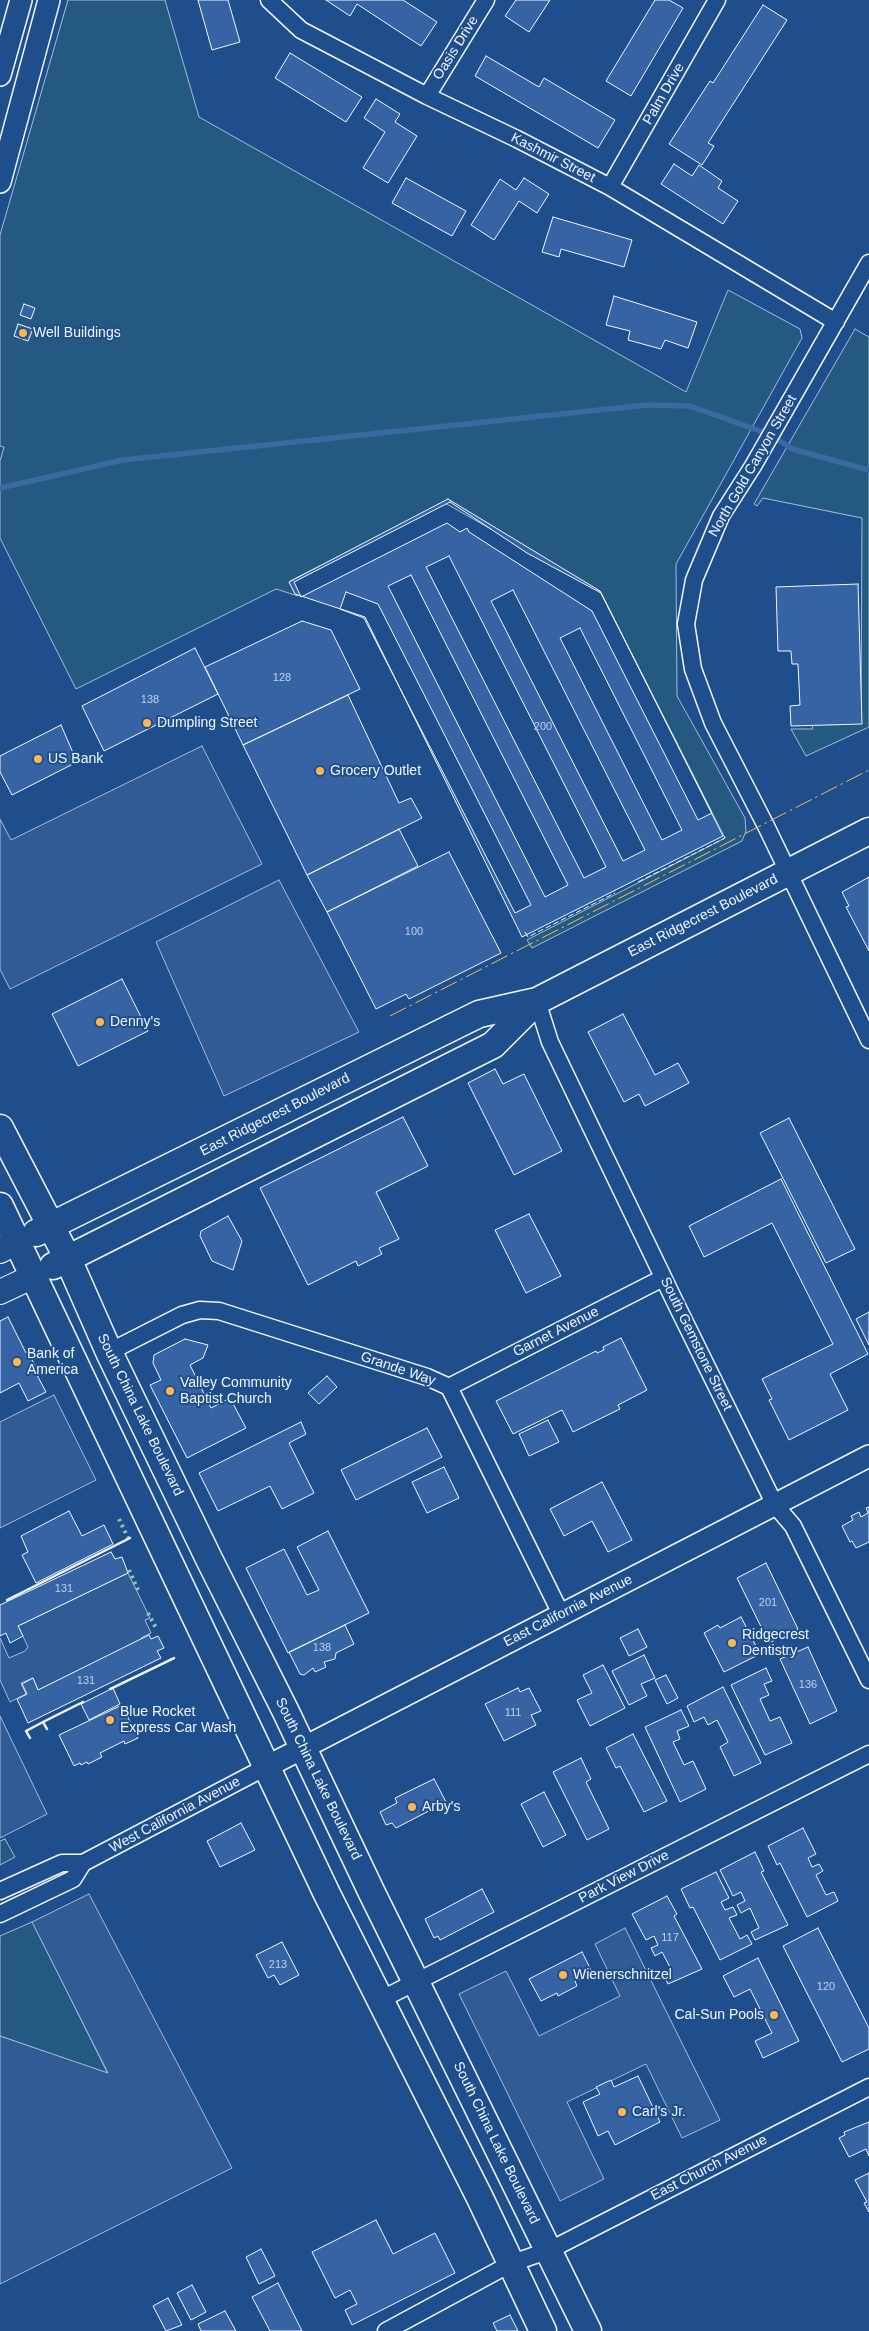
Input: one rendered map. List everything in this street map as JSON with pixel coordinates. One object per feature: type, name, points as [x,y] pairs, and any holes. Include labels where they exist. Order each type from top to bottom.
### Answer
[{"type":"main road","name":"East Ridgecrest Boulevard","points":[[8,1246],[479,1014],[537,1001],[869,831]]},
{"type":"main road","name":"East Ridgecrest Boulevard","points":[[34,1276],[493,1046],[537,1001]]},
{"type":"main road","name":"South China Lake Boulevard","points":[[0,1128],[68,1259],[109,1352],[588,2331]]},
{"type":"main road","points":[[0,1206],[8,1246],[34,1276],[266,1767],[512,2263],[543,2331]]},
{"type":"main road","points":[[0,1292],[34,1276]]},
{"type":"street","points":[[0,75],[21,0]]},
{"type":"street","points":[[0,182],[49,0]]},
{"type":"street","name":"Kashmir Street","points":[[269,0],[301,30],[427,96],[517,138],[610,187],[836,322]]},
{"type":"street","name":"Oasis Drive","points":[[427,96],[486,0]]},
{"type":"street","name":"Palm Drive","points":[[610,187],[717,0]]},
{"type":"street","name":"North Gold Canyon Street","points":[[869,264],[753,466],[721,516],[694,580],[686,624],[693,669],[713,723],[869,1040]]},
{"type":"street","name":"South Gemstone Street","points":[[537,1001],[550,1042],[663,1278],[775,1505],[793,1526],[869,1680]]},
{"type":"street","name":"Garnet Avenue","points":[[449,1387],[663,1278]]},
{"type":"street","name":"Grande Way","points":[[109,1352],[182,1315],[200,1310],[219,1310],[428,1377],[449,1387],[561,1614]]},
{"type":"street","name":"East California Avenue","points":[[266,1767],[869,1456]]},
{"type":"street","name":"Park View Drive","points":[[380,2000],[869,1754]]},
{"type":"street","name":"West California Avenue","points":[[0,1891],[62,1863],[83,1863],[266,1767]]},
{"type":"street","name":"West California Avenue","points":[[0,1914],[73,1879],[83,1863]]},
{"type":"street","name":"East Church Avenue","points":[[386,2331],[512,2263],[550,2250],[869,2086]]},
{"type":"shaded area","points":[[68,0],[165,0],[199,117],[686,392],[728,290],[800,329],[802,338],[676,564],[677,696],[745,818],[746,831],[742,841],[532,948],[527,940],[725,838],[600,591],[445,503],[290,581],[298,596],[276,589],[76,689],[0,538],[0,461],[4,447],[0,446],[0,235]]},
{"type":"shaded area","points":[[855,329],[869,337],[869,727],[806,756],[791,729],[813,729],[812,725],[861,722],[862,518],[763,498],[757,506],[754,504]]},
{"type":"shaded area","points":[[202,746],[262,864],[10,989],[0,969],[0,819],[11,840]]},
{"type":"shaded area","points":[[279,880],[359,1032],[224,1096],[156,942]]},
{"type":"shaded area","points":[[54,1395],[96,1480],[0,1528],[0,1422]]},
{"type":"shaded area","points":[[128,1573],[150,1618],[145,1620],[151,1633],[141,1638],[142,1641],[38,1690],[33,1678],[21,1683],[26,1694],[10,1702],[0,1680],[0,1638],[9,1658],[25,1651],[28,1647],[18,1626]]},
{"type":"shaded area","points":[[0,1716],[47,1814],[0,1838]]},
{"type":"shaded area","points":[[5,1839],[15,1857],[0,1865],[0,1841]]},
{"type":"shaded area","points":[[89,1894],[232,2168],[0,2284],[0,2036],[108,2073],[32,1922]]},
{"type":"shaded area","points":[[32,1922],[108,2074],[0,2036],[0,1936]]},
{"type":"shaded area","points":[[625,1928],[720,2120],[682,2138],[646,2064],[567,2102],[604,2179],[560,2201],[459,1994],[506,1971],[539,2036],[620,1996],[595,1944]]},
{"type":"building","points":[[198,0],[228,0],[240,42],[212,50]]},
{"type":"building","points":[[326,0],[403,0],[437,22],[421,46],[357,4],[350,16]]},
{"type":"building","points":[[516,0],[550,0],[529,32],[505,16]]},
{"type":"building","points":[[655,0],[669,0],[683,8],[631,96],[606,81]]},
{"type":"building","points":[[763,5],[787,20],[708,143],[714,146],[702,165],[669,144],[710,81],[713,83]]},
{"type":"building","points":[[290,53],[362,97],[346,122],[275,78]]},
{"type":"building","points":[[486,56],[539,87],[544,78],[615,120],[598,148],[475,76]]},
{"type":"building","points":[[376,99],[400,114],[395,122],[417,136],[388,183],[363,168],[385,132],[364,118]]},
{"type":"building","points":[[674,164],[692,176],[699,165],[722,181],[718,188],[738,201],[723,224],[661,184]]},
{"type":"building","points":[[406,178],[466,211],[452,236],[392,203]]},
{"type":"building","points":[[524,178],[549,194],[537,213],[519,201],[494,240],[471,225],[500,179],[516,190]]},
{"type":"building","points":[[553,217],[632,240],[624,267],[561,249],[559,257],[542,252]]},
{"type":"building","points":[[614,296],[697,322],[688,348],[665,340],[661,349],[628,340],[630,331],[606,325]]},
{"type":"building","name":"Well Buildings","points":[[24,304],[35,308],[31,319],[20,315]]},
{"type":"building","name":"Well Buildings","points":[[18,324],[33,329],[28,341],[14,336]]},
{"type":"building","points":[[448,499],[600,591],[723,836],[522,937],[365,617],[295,594],[289,582]]},
{"type":"building","points":[[450,502],[527,553],[601,593],[712,813],[698,820],[592,611],[469,532],[467,528],[460,532],[447,523],[301,597],[294,582]]},
{"type":"building","points":[[449,556],[606,867],[584,878],[426,567]]},
{"type":"building","points":[[411,575],[568,885],[545,897],[388,586]]},
{"type":"building","points":[[858,584],[862,724],[791,726],[790,706],[800,705],[798,664],[792,664],[791,651],[778,651],[776,587]]},
{"type":"building","points":[[513,590],[645,850],[623,861],[491,601]]},
{"type":"building","points":[[346,592],[378,604],[531,905],[515,913],[364,618],[340,609]]},
{"type":"building","points":[[302,621],[331,630],[360,689],[243,745],[205,667]]},
{"type":"building","points":[[580,628],[682,830],[662,840],[560,638]]},
{"type":"building","points":[[195,648],[218,694],[104,751],[82,706]]},
{"type":"building","name":"Grocery Outlet","points":[[348,695],[399,803],[411,798],[422,818],[307,875],[243,745]]},
{"type":"building","name":"US Bank","points":[[61,725],[77,762],[12,795],[0,772],[0,756]]},
{"type":"building","points":[[399,829],[418,866],[327,912],[307,875]]},
{"type":"building","points":[[449,852],[501,953],[409,999],[406,994],[376,1009],[327,912]]},
{"type":"building","points":[[869,877],[869,951],[846,907],[849,906],[842,892]]},
{"type":"building","name":"Denny's","points":[[122,979],[148,1031],[78,1066],[52,1014]]},
{"type":"building","points":[[623,1014],[655,1075],[678,1063],[689,1083],[645,1106],[639,1094],[624,1102],[588,1032]]},
{"type":"building","points":[[495,1069],[503,1084],[524,1074],[562,1151],[514,1175],[468,1083]]},
{"type":"building","points":[[403,1117],[428,1166],[376,1192],[399,1239],[379,1248],[382,1254],[358,1266],[356,1261],[308,1285],[260,1188]]},
{"type":"building","points":[[789,1118],[855,1249],[826,1263],[760,1133]]},
{"type":"building","points":[[781,1179],[868,1354],[830,1374],[848,1410],[789,1440],[769,1400],[772,1399],[762,1379],[833,1344],[772,1223],[704,1257],[689,1226]]},
{"type":"building","points":[[529,1214],[561,1276],[526,1293],[495,1230]]},
{"type":"building","points":[[228,1216],[242,1241],[233,1270],[212,1261],[200,1236],[201,1231]]},
{"type":"building","points":[[869,1312],[869,1345],[856,1319]]},
{"type":"building","name":"Bank of America","points":[[8,1317],[26,1353],[28,1353],[39,1372],[37,1375],[46,1392],[28,1401],[19,1383],[0,1393],[0,1321]]},
{"type":"building","points":[[621,1338],[647,1390],[618,1405],[620,1409],[573,1432],[562,1410],[513,1434],[496,1401],[596,1351],[597,1353],[604,1350],[603,1347]]},
{"type":"building","points":[[185,1339],[208,1345],[203,1358],[190,1365],[211,1408],[230,1398],[246,1428],[187,1458],[150,1385],[161,1380],[153,1363],[154,1355]]},
{"type":"building","points":[[327,1376],[337,1387],[319,1404],[308,1393]]},
{"type":"building","points":[[548,1420],[559,1442],[529,1456],[519,1434]]},
{"type":"building","points":[[301,1422],[306,1434],[289,1443],[314,1493],[282,1509],[270,1486],[218,1511],[199,1473]]},
{"type":"building","points":[[427,1428],[442,1457],[356,1500],[341,1470]]},
{"type":"building","points":[[444,1467],[459,1498],[427,1513],[412,1482]]},
{"type":"building","points":[[602,1482],[632,1540],[608,1552],[592,1521],[564,1536],[550,1509]]},
{"type":"building","points":[[869,1507],[869,1542],[856,1548],[852,1541],[850,1542],[842,1526],[853,1520],[851,1516],[859,1512],[861,1517],[868,1513],[866,1508]]},
{"type":"building","points":[[69,1511],[82,1536],[104,1525],[113,1544],[36,1583],[22,1555],[28,1552],[21,1536]]},
{"type":"building","points":[[328,1531],[369,1613],[288,1653],[246,1568],[284,1549],[307,1595],[319,1590],[297,1547]]},
{"type":"building","points":[[111,1552],[115,1559],[122,1557],[128,1573],[18,1626],[23,1636],[10,1643],[6,1633],[0,1636],[0,1605]]},
{"type":"building","points":[[766,1563],[798,1629],[769,1643],[737,1578]]},
{"type":"building","name":"Ridgecrest Dentistry","points":[[741,1617],[760,1654],[724,1672],[704,1633],[718,1625],[720,1628]]},
{"type":"building","points":[[345,1625],[354,1644],[336,1653],[335,1659],[324,1662],[326,1667],[315,1672],[313,1668],[304,1675],[300,1674],[289,1652]]},
{"type":"building","points":[[638,1629],[647,1647],[629,1656],[620,1638]]},
{"type":"building","points":[[149,1635],[151,1639],[158,1636],[164,1648],[157,1651],[161,1658],[28,1723],[17,1699],[27,1694],[22,1684],[33,1678],[38,1690]]},
{"type":"building","points":[[808,1647],[837,1711],[810,1724],[780,1659]]},
{"type":"building","points":[[644,1655],[655,1678],[641,1684],[647,1696],[629,1705],[612,1671]]},
{"type":"building","points":[[603,1665],[625,1708],[590,1726],[577,1700],[592,1693],[583,1675]]},
{"type":"building","points":[[766,1668],[772,1681],[764,1684],[769,1695],[760,1699],[770,1721],[780,1717],[792,1743],[765,1755],[731,1685]]},
{"type":"building","points":[[666,1675],[678,1698],[667,1704],[655,1680]]},
{"type":"building","points":[[723,1687],[761,1763],[734,1776],[720,1747],[728,1742],[717,1720],[708,1725],[704,1717],[694,1722],[687,1706]]},
{"type":"building","points":[[113,1688],[120,1704],[89,1720],[81,1704]]},
{"type":"building","points":[[518,1688],[520,1692],[529,1688],[541,1711],[531,1715],[536,1725],[504,1741],[485,1704]]},
{"type":"building","name":"Blue Rocket Express Car Wash","points":[[122,1705],[138,1738],[125,1744],[124,1741],[100,1753],[102,1757],[88,1764],[87,1762],[81,1765],[80,1763],[74,1766],[59,1735]]},
{"type":"building","points":[[681,1710],[689,1726],[677,1731],[680,1739],[673,1742],[684,1765],[693,1761],[706,1789],[680,1802],[645,1727]]},
{"type":"building","points":[[633,1734],[667,1801],[644,1812],[620,1766],[616,1768],[606,1748]]},
{"type":"building","points":[[581,1758],[591,1779],[586,1782],[609,1829],[587,1840],[553,1772]]},
{"type":"building","name":"Arby's","points":[[434,1779],[446,1802],[396,1828],[392,1823],[386,1825],[380,1812],[397,1803],[395,1798]]},
{"type":"building","points":[[544,1792],[566,1835],[543,1847],[521,1804]]},
{"type":"building","points":[[241,1823],[255,1850],[220,1867],[207,1841]]},
{"type":"building","points":[[803,1828],[816,1854],[808,1858],[812,1867],[819,1864],[823,1871],[816,1875],[826,1895],[834,1892],[838,1901],[807,1917],[780,1863],[777,1865],[768,1846]]},
{"type":"building","points":[[755,1852],[764,1871],[761,1872],[788,1925],[755,1940],[751,1932],[759,1928],[750,1908],[741,1913],[737,1905],[745,1901],[741,1892],[733,1896],[720,1870]]},
{"type":"building","points":[[716,1872],[729,1898],[721,1902],[725,1910],[733,1907],[737,1915],[729,1918],[740,1939],[747,1935],[752,1944],[720,1960],[693,1907],[690,1908],[681,1889]]},
{"type":"building","points":[[482,1889],[494,1912],[440,1940],[438,1936],[434,1938],[425,1919]]},
{"type":"building","points":[[667,1896],[677,1914],[674,1916],[702,1969],[668,1984],[664,1976],[672,1971],[662,1952],[655,1956],[651,1948],[658,1945],[654,1936],[646,1940],[632,1914]]},
{"type":"building","points":[[818,1928],[869,2028],[869,2049],[842,2062],[783,1946]]},
{"type":"building","points":[[282,1942],[299,1975],[280,1985],[274,1975],[268,1978],[256,1955]]},
{"type":"building","name":"Wienerschnitzel","points":[[582,1952],[593,1974],[575,1981],[577,1986],[558,1996],[557,1993],[541,2001],[529,1979]]},
{"type":"building","name":"Cal-Sun Pools","points":[[758,1958],[799,2041],[763,2058],[755,2041],[772,2033],[750,1989],[734,1997],[723,1976]]},
{"type":"building","name":"Carl's Jr.","points":[[638,2076],[660,2122],[615,2145],[608,2131],[598,2136],[583,2102],[600,2094],[596,2087],[611,2080],[614,2087]]},
{"type":"building","points":[[869,2122],[869,2156],[866,2149],[849,2157],[839,2138],[845,2135],[844,2132]]},
{"type":"building","points":[[869,2173],[869,2212],[864,2203],[867,2202],[855,2180]]},
{"type":"building","points":[[376,2220],[393,2254],[435,2233],[455,2273],[352,2325],[345,2310],[357,2304],[350,2290],[335,2298],[312,2252]]},
{"type":"building","points":[[261,2249],[275,2276],[259,2284],[246,2257]]},
{"type":"building","points":[[278,2283],[302,2331],[270,2331],[252,2297]]},
{"type":"building","points":[[192,2285],[206,2312],[191,2320],[177,2293]]},
{"type":"building","points":[[168,2298],[182,2325],[166,2331],[153,2306]]},
{"type":"building","points":[[225,2311],[236,2331],[201,2331],[198,2324]]},
{"type":"building","points":[[510,2315],[518,2331],[497,2331],[493,2323]]},
{"type":"waterway","points":[[0,488],[123,460],[647,405],[690,406],[771,435],[792,449],[869,470]]},
{"type":"hedge","points":[[119,1519],[128,1538]]},
{"type":"hedge","points":[[129,1570],[138,1590]]},
{"type":"hedge","points":[[148,1613],[157,1630]]},
{"type":"fence","points":[[638,882],[725,838],[723,834]]},
{"type":"fence","points":[[525,932],[528,937],[615,893]]},
{"type":"wall","points":[[7,1600],[130,1538]]},
{"type":"wall","points":[[110,1689],[174,1658]]},
{"type":"wall","points":[[43,1722],[83,1702]]},
{"type":"wall","points":[[30,1738],[26,1731],[43,1722],[47,1729]]},
{"type":"power","points":[[390,1016],[869,770]]},
{"type":"place","name":"Well Buildings","points":[[23,333]]},
{"type":"place","name":"Dumpling Street","points":[[147,723]]},
{"type":"place","name":"US Bank","points":[[38,759]]},
{"type":"place","name":"Grocery Outlet","points":[[320,771]]},
{"type":"place","name":"Denny's","points":[[100,1022]]},
{"type":"place","name":"Bank of America","points":[[17,1362]]},
{"type":"place","name":"Valley Community Baptist Church","points":[[170,1391]]},
{"type":"place","name":"Ridgecrest Dentistry","points":[[732,1643]]},
{"type":"place","name":"Blue Rocket Express Car Wash","points":[[110,1720]]},
{"type":"place","name":"Arby's","points":[[412,1807]]},
{"type":"place","name":"Wienerschnitzel","points":[[563,1975]]},
{"type":"place","name":"Cal-Sun Pools","points":[[774,2015]]},
{"type":"place","name":"Carl's Jr.","points":[[622,2112]]}]
